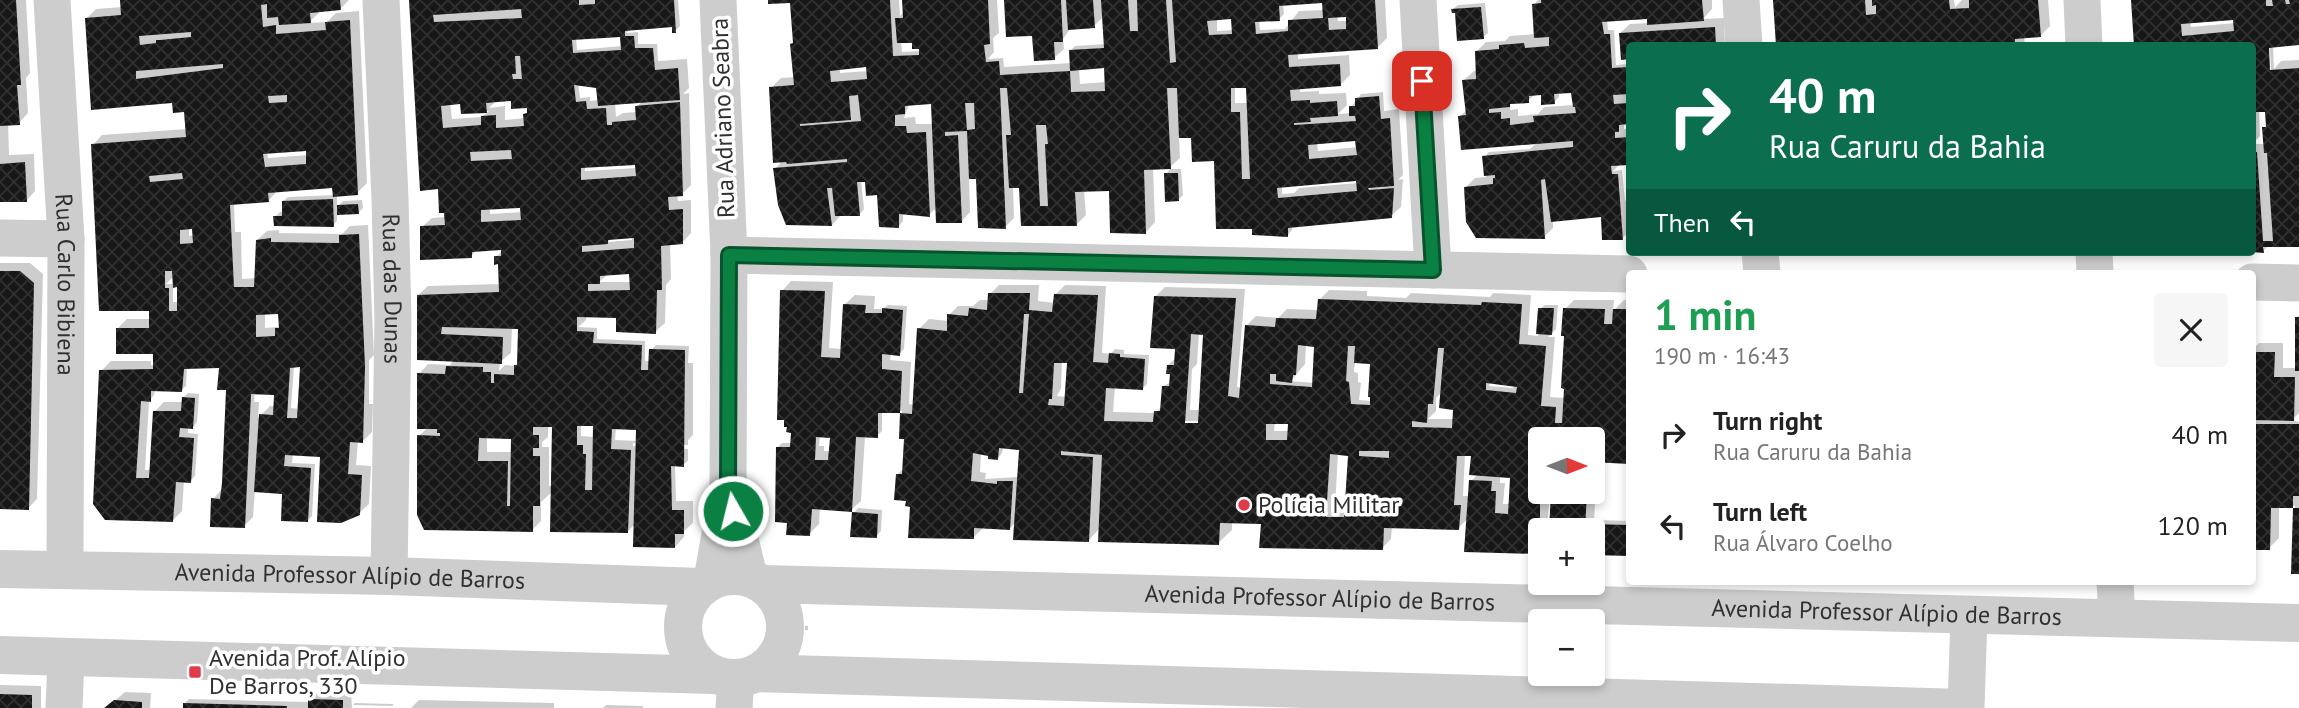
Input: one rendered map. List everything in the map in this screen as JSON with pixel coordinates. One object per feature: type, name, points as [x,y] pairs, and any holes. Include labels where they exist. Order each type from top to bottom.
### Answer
[{"type":"street","name":"Rua Carlo Bibiena","points":[[52,0],[66,239],[65,570]]},
{"type":"street","name":"Rua das Dunas","points":[[381,0],[392,306],[389,576]]},
{"type":"street","name":"Rua Adriano Seabra","points":[[718,0],[729,255],[728,488],[731,582]]},
{"type":"street","points":[[1418,0],[1433,270]]},
{"type":"street","points":[[1741,0],[1744,42]]},
{"type":"street","points":[[2082,0],[2084,42]]},
{"type":"street","points":[[0,238],[66,239]]},
{"type":"street","points":[[729,255],[1626,274]]},
{"type":"street","points":[[2256,282],[2299,283]]},
{"type":"street","name":"Avenida Professor Alípio de Barros","points":[[0,569],[731,582],[2299,623]]},
{"type":"street","points":[[731,582],[777,599],[785,619],[784,640],[774,660],[735,684],[699,665],[688,651],[683,635],[683,617],[690,600],[731,582]]},
{"type":"street","points":[[2115,585],[2117,618]]},
{"type":"street","points":[[0,655],[1120,696],[1965,708],[1969,616]]},
{"type":"street","points":[[64,708],[66,658]]},
{"type":"building","points":[[0,0],[16,0],[21,85],[17,85],[20,125],[0,126]]},
{"type":"building","points":[[120,0],[340,0],[341,10],[310,13],[311,23],[279,25],[278,17],[267,18],[267,4],[261,5],[263,27],[276,25],[276,34],[326,30],[325,22],[350,20],[358,195],[333,197],[332,188],[268,193],[269,202],[230,205],[234,287],[254,287],[256,240],[271,238],[271,242],[339,243],[339,235],[359,234],[365,366],[363,443],[350,442],[348,474],[362,475],[360,515],[341,523],[317,522],[320,457],[285,455],[284,466],[311,468],[308,522],[281,521],[282,494],[254,492],[259,414],[273,415],[274,395],[251,394],[245,528],[210,527],[211,498],[220,499],[222,483],[226,390],[217,390],[219,368],[184,369],[182,392],[151,391],[151,402],[141,401],[136,478],[149,478],[153,411],[181,411],[182,397],[195,398],[193,429],[180,428],[179,437],[194,438],[191,483],[176,482],[173,522],[105,520],[93,504],[99,370],[153,369],[153,354],[116,354],[116,328],[149,328],[149,311],[99,311],[91,144],[186,137],[184,112],[173,113],[172,103],[91,110],[85,18],[121,15]],"holes":[[[191,32],[191,37],[156,40],[156,43],[140,45],[139,36]],[[223,64],[223,68],[136,79],[136,71]],[[287,95],[287,102],[269,103],[268,96]],[[306,151],[306,164],[265,167],[263,154]],[[182,173],[183,179],[150,182],[149,176]],[[192,229],[193,243],[180,244],[180,230]],[[165,271],[172,271],[173,288],[177,287],[177,311],[169,311],[169,288],[165,288]],[[278,314],[279,328],[275,328],[275,336],[256,337],[256,315]],[[300,367],[297,418],[287,418],[290,368]]]},
{"type":"building","points":[[409,0],[579,0],[579,5],[595,4],[595,0],[674,0],[676,33],[672,33],[672,27],[625,31],[625,36],[634,36],[635,48],[653,48],[655,70],[678,68],[680,100],[598,106],[596,88],[574,85],[576,102],[586,101],[587,109],[606,108],[607,125],[612,125],[612,122],[636,120],[635,106],[680,102],[683,196],[668,197],[669,210],[683,209],[683,244],[661,246],[662,290],[657,290],[656,334],[616,332],[616,318],[577,317],[577,331],[594,332],[593,343],[642,345],[641,370],[648,370],[649,349],[685,350],[684,467],[671,466],[672,510],[684,510],[684,534],[675,534],[675,548],[633,547],[636,430],[612,429],[611,449],[631,450],[628,533],[550,532],[552,427],[533,427],[533,435],[539,435],[539,448],[533,448],[533,456],[540,456],[540,506],[533,506],[533,532],[424,530],[417,515],[417,435],[440,436],[440,433],[437,433],[437,429],[417,429],[417,373],[445,374],[446,366],[483,367],[483,372],[491,372],[491,383],[494,383],[494,374],[514,375],[514,365],[517,365],[518,329],[442,327],[441,334],[503,337],[502,364],[417,360],[417,295],[499,292],[498,264],[494,265],[494,256],[501,256],[501,250],[472,252],[472,258],[420,260],[420,226],[445,225],[444,213],[439,213],[438,189],[420,191]],"holes":[[[521,9],[522,18],[434,22],[433,15]],[[620,37],[621,50],[573,53],[572,40]],[[515,56],[520,56],[522,79],[513,79],[512,74],[516,74]],[[511,101],[511,109],[527,108],[527,113],[523,114],[524,126],[496,128],[496,115],[481,116],[481,125],[443,128],[441,106],[460,104],[461,114],[487,113],[486,103]],[[511,150],[512,159],[471,161],[470,152]],[[635,165],[636,176],[581,180],[581,168]],[[520,208],[521,220],[481,222],[481,210]],[[634,238],[634,248],[582,252],[582,246],[608,244],[608,240]],[[629,274],[630,290],[588,291],[588,284],[600,284],[600,276]],[[577,426],[593,426],[592,490],[585,490],[586,454],[583,454],[583,445],[577,445]],[[479,438],[511,439],[510,506],[507,506],[508,461],[478,461]]]},
{"type":"building","points":[[768,0],[890,0],[893,56],[919,55],[919,49],[912,49],[912,43],[897,43],[895,18],[903,18],[902,0],[988,0],[990,44],[984,45],[986,62],[999,61],[1000,75],[1070,71],[1069,50],[1104,48],[1101,0],[1128,0],[1130,31],[1138,31],[1137,0],[1166,0],[1170,63],[1176,62],[1172,0],[1375,0],[1378,49],[1288,55],[1289,67],[1340,64],[1341,86],[1290,90],[1291,101],[1337,101],[1338,116],[1310,118],[1311,122],[1294,125],[1356,121],[1355,116],[1349,116],[1349,106],[1355,106],[1355,98],[1379,96],[1381,119],[1390,118],[1394,186],[1368,188],[1394,188],[1392,218],[1288,228],[1288,237],[1252,235],[1252,229],[1216,229],[1214,161],[1192,162],[1191,138],[1179,138],[1177,88],[1167,88],[1171,169],[1144,170],[1146,234],[1110,233],[1109,191],[1075,192],[1077,226],[1021,226],[1019,188],[1009,188],[1006,135],[1011,135],[1007,88],[1000,88],[1006,229],[978,228],[976,179],[969,179],[967,131],[945,132],[945,136],[958,135],[962,223],[936,223],[931,104],[905,106],[905,114],[895,115],[895,126],[906,126],[907,133],[926,132],[930,217],[899,214],[899,228],[879,227],[877,195],[866,196],[865,182],[857,182],[860,216],[835,216],[832,188],[827,188],[832,226],[786,225],[778,205],[773,168],[847,162],[847,159],[773,163],[769,87],[794,85],[790,44],[793,43],[790,3],[768,4]],"holes":[[[1322,3],[1323,18],[1288,20],[1288,31],[1256,34],[1255,22],[1280,21],[1279,6]],[[1346,17],[1346,29],[1329,30],[1328,18]],[[1231,19],[1232,34],[1209,35],[1207,21]],[[866,67],[867,79],[831,82],[830,71]],[[1104,68],[1105,91],[1071,92],[1070,71]],[[1231,88],[1246,88],[1250,179],[1242,179],[1240,112],[1231,112]],[[858,95],[861,121],[800,124],[851,120],[849,96]],[[965,103],[974,103],[975,129],[967,130]],[[1036,125],[1046,125],[1048,206],[1040,206]],[[1355,141],[1357,155],[1309,159],[1308,145]],[[1356,181],[1357,191],[1278,198],[1277,188]]]},
{"type":"building","points":[[1004,0],[1061,0],[1063,42],[1054,42],[1055,60],[1034,61],[1032,36],[1006,37]]},
{"type":"building","points":[[1066,0],[1093,0],[1095,28],[1068,30]]},
{"type":"building","points":[[1541,0],[1702,0],[1704,21],[1647,25],[1647,19],[1602,22],[1604,34],[1610,34],[1612,68],[1626,67],[1626,94],[1613,95],[1614,104],[1626,103],[1626,124],[1619,125],[1615,138],[1626,137],[1626,165],[1611,166],[1612,174],[1618,174],[1623,240],[1602,240],[1601,217],[1551,222],[1545,179],[1541,180],[1545,239],[1476,238],[1466,222],[1464,187],[1493,184],[1495,178],[1495,175],[1484,176],[1482,156],[1573,147],[1573,141],[1461,150],[1458,116],[1466,115],[1462,80],[1476,79],[1475,51],[1524,43],[1525,48],[1549,46],[1549,37],[1534,38],[1532,4],[1541,3]],"holes":[[[1571,93],[1576,113],[1533,116],[1534,122],[1510,125],[1510,118],[1501,119],[1501,112],[1489,113],[1489,109],[1529,103],[1529,96],[1541,95],[1541,105],[1555,104],[1554,94]]]},
{"type":"building","points":[[1773,0],[1865,0],[1866,15],[1876,14],[1876,5],[1872,6],[1872,0],[1949,0],[1950,9],[1969,8],[1969,0],[2038,0],[2041,37],[2015,39],[2015,42],[1776,42]]},
{"type":"building","points":[[2131,0],[2266,0],[2266,6],[2273,6],[2272,0],[2285,0],[2286,4],[2290,4],[2289,0],[2299,0],[2299,45],[2269,48],[2270,70],[2299,68],[2299,247],[2263,247],[2264,253],[2256,252],[2256,152],[2263,241],[2273,241],[2267,153],[2264,153],[2262,127],[2266,127],[2265,112],[2256,112],[2256,42],[2134,42]],"holes":[[[2233,20],[2234,31],[2182,36],[2181,24]]]},
{"type":"building","points":[[1481,7],[1484,39],[1457,41],[1455,13],[1452,13],[1451,9]]},
{"type":"building","points":[[1715,27],[1716,42],[1626,42],[1626,59],[1621,60],[1619,33]]},
{"type":"building","points":[[25,162],[27,202],[0,202],[0,164]]},
{"type":"building","points":[[1164,173],[1178,173],[1179,201],[1165,202]]},
{"type":"building","points":[[333,199],[334,227],[274,226],[273,216],[282,216],[282,201]]},
{"type":"building","points":[[358,204],[359,214],[337,215],[337,205]]},
{"type":"building","points":[[0,271],[20,271],[34,283],[29,510],[0,509]]},
{"type":"building","points":[[780,290],[825,291],[821,357],[840,358],[843,304],[866,305],[865,313],[882,313],[882,308],[903,310],[900,356],[882,354],[882,369],[902,371],[900,413],[878,413],[878,438],[856,437],[852,512],[812,509],[810,536],[786,535],[787,523],[775,522],[776,447],[790,447],[791,433],[786,432],[784,420],[777,420]],"holes":[[[816,437],[830,438],[828,460],[815,460]]]},
{"type":"building","points":[[988,293],[1030,293],[1029,310],[1052,312],[1054,294],[1098,295],[1093,362],[1108,363],[1109,353],[1120,354],[1120,357],[1145,359],[1143,390],[1106,388],[1104,421],[1153,422],[1154,411],[1160,411],[1162,386],[1169,386],[1170,374],[1166,374],[1167,365],[1174,365],[1175,349],[1150,348],[1154,296],[1236,298],[1228,396],[1239,398],[1245,325],[1275,327],[1276,318],[1316,319],[1318,299],[1522,304],[1519,344],[1546,346],[1541,406],[1556,407],[1555,423],[1562,423],[1563,308],[1605,309],[1604,324],[1612,324],[1613,309],[1626,309],[1626,464],[1605,463],[1605,427],[1528,427],[1528,504],[1540,504],[1540,518],[1528,518],[1528,554],[1464,552],[1469,480],[1492,481],[1491,491],[1496,491],[1495,513],[1508,514],[1510,478],[1469,475],[1471,456],[1457,456],[1454,505],[1461,505],[1459,530],[1384,528],[1383,550],[1259,548],[1261,524],[1220,523],[1219,545],[1098,542],[1102,455],[1061,451],[1061,455],[1093,457],[1089,542],[1013,540],[1019,450],[999,448],[998,460],[973,453],[971,481],[997,484],[997,481],[1013,481],[1010,530],[974,528],[974,539],[908,538],[910,507],[905,506],[906,501],[894,500],[896,474],[902,474],[904,439],[899,439],[900,413],[912,414],[917,328],[947,331],[947,314],[968,316],[969,308],[987,310]],"holes":[[[1024,314],[1029,314],[1023,393],[1019,393]],[[1191,334],[1203,335],[1198,423],[1185,423]],[[1298,345],[1314,347],[1312,387],[1270,384],[1270,374],[1276,374],[1276,381],[1292,383],[1293,375],[1296,375]],[[1348,346],[1355,346],[1354,363],[1370,364],[1370,405],[1351,404],[1349,382],[1346,381]],[[1438,348],[1444,348],[1439,408],[1453,410],[1452,428],[1412,427],[1412,421],[1427,423],[1428,404],[1433,404]],[[1054,363],[1067,363],[1064,406],[1048,405],[1049,399],[1052,399]],[[1486,383],[1517,387],[1516,393],[1486,390]],[[1266,424],[1288,424],[1287,440],[1266,440]],[[1359,451],[1389,451],[1389,458],[1359,456]],[[1330,454],[1348,456],[1344,517],[1326,517]]]},
{"type":"building","points":[[1538,308],[1554,308],[1552,335],[1536,334]]},
{"type":"building","points":[[2295,317],[2299,317],[2299,371],[2295,371]]},
{"type":"building","points":[[2256,352],[2275,352],[2274,377],[2295,377],[2294,421],[2256,420]]},
{"type":"building","points":[[2256,424],[2299,424],[2299,496],[2293,496],[2293,508],[2271,508],[2270,550],[2256,550]]},
{"type":"building","points":[[1550,504],[1586,504],[1586,518],[1550,518]]},
{"type":"building","points":[[2293,508],[2299,508],[2299,574],[2291,574]]},
{"type":"building","points":[[852,512],[878,514],[877,538],[850,537]]},
{"type":"building","points":[[1605,524],[1626,525],[1626,556],[1605,555]]},
{"type":"building","points":[[0,694],[32,695],[32,708],[0,708]]},
{"type":"building","points":[[308,699],[343,700],[343,708],[308,708]]},
{"type":"building","points":[[114,700],[142,702],[142,708],[104,708]]},
{"type":"building","points":[[183,703],[287,706],[287,708],[183,708]]},
{"type":"place","name":"Polícia Militar","points":[[1244,505]]},
{"type":"place","name":"Avenida Prof. Alípio De Barros, 330","points":[[195,672]]},
{"type":"route","points":[[733,511],[728,488],[729,255],[1433,270],[1422,81]]}]
